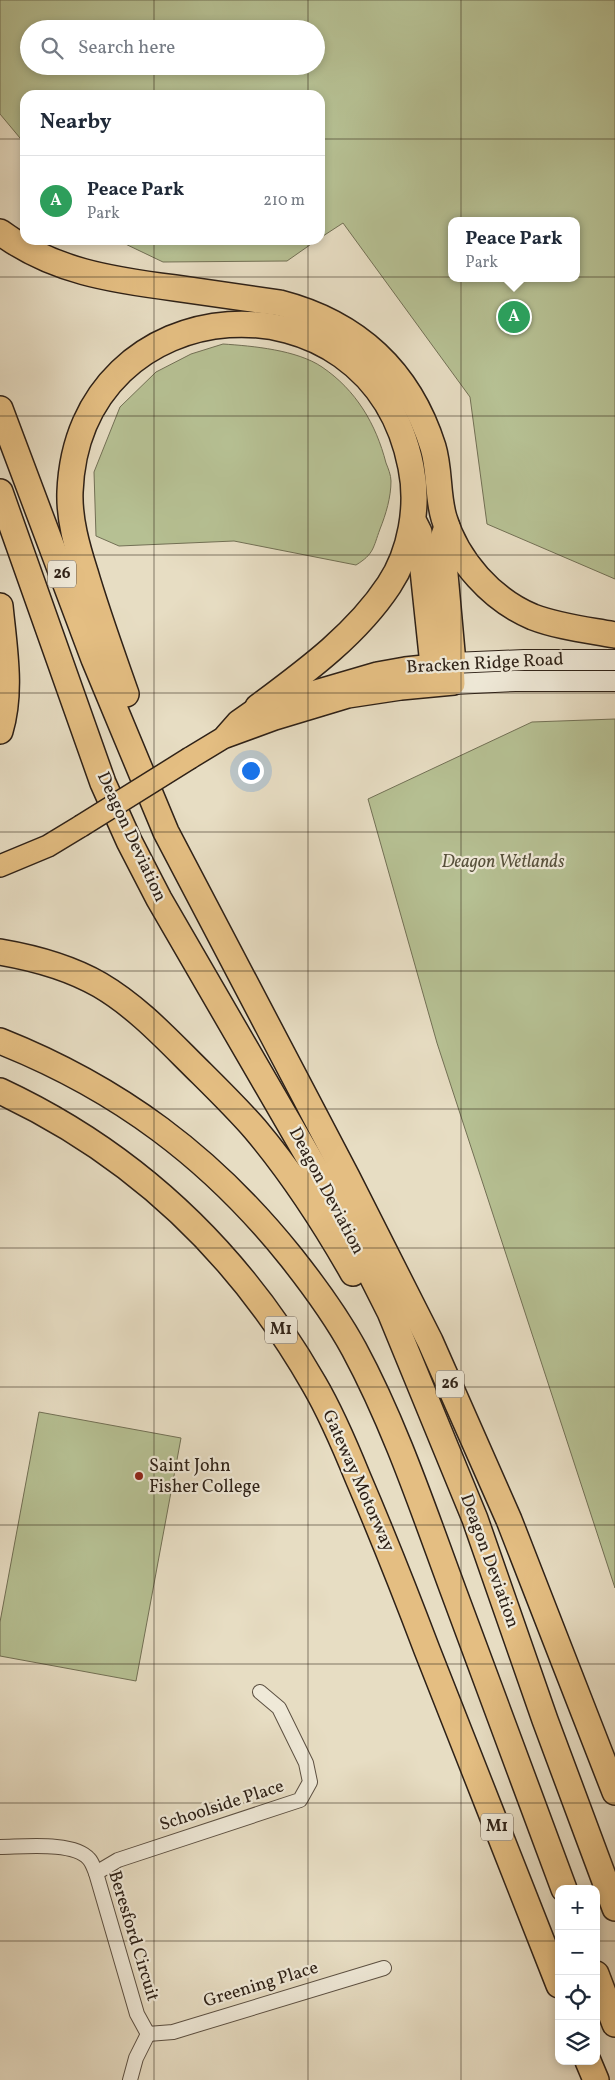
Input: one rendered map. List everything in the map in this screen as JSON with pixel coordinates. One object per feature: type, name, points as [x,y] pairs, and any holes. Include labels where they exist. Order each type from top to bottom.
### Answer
[{"type":"highway","points":[[0,232],[20,244]]},
{"type":"highway","points":[[21,245],[33,252],[86,274],[115,280],[280,303],[303,309],[333,322],[362,341],[392,368],[409,392],[423,420],[434,449],[441,506],[447,527],[471,570],[494,592],[532,616],[547,622],[615,635]]},
{"type":"highway","points":[[127,738],[130,707],[93,601],[78,550],[72,521],[69,495],[74,458],[83,426],[108,384],[127,366],[168,339],[190,330],[217,324],[270,325],[320,341],[343,356],[363,374],[382,396],[398,423],[407,446],[414,478],[412,520],[408,542],[401,563],[390,583],[373,607],[331,648],[258,707]]},
{"type":"highway","name":"Deagon Deviation","points":[[0,409],[94,658],[166,832],[347,1177],[430,1341],[509,1520],[615,1792]]},
{"type":"highway","name":"Deagon Deviation","points":[[0,492],[104,783],[128,841],[163,907],[334,1201],[390,1312],[475,1519],[544,1720],[615,1908]]},
{"type":"highway","points":[[412,520],[419,532],[444,675]]},
{"type":"highway","points":[[444,675],[442,541],[447,527]]},
{"type":"highway","points":[[0,606],[6,692],[0,731]]},
{"type":"highway","points":[[0,952],[34,958],[71,971],[99,984],[132,1006],[213,1085],[254,1129],[308,1200],[363,1292],[390,1312]]},
{"type":"highway","name":"M1","points":[[0,1041],[38,1056],[105,1091],[161,1128],[223,1182],[275,1237],[327,1303],[354,1347],[374,1389],[408,1471],[563,1885]]},
{"type":"highway","name":"Gateway Motorway","points":[[0,1091],[38,1109],[88,1139],[141,1178],[182,1213],[230,1262],[276,1324],[315,1385],[379,1526],[555,1975]]},
{"type":"highway","points":[[596,1975],[615,2024]]},
{"type":"highway","points":[[590,2065],[596,2080]]},
{"type":"main road","name":"Bracken Ridge Road","points":[[0,866],[48,846],[223,738],[275,719],[348,697],[444,675],[524,660],[615,660]]},
{"type":"main road","name":"Bracken Ridge Road","points":[[223,738],[238,721],[258,707],[272,707],[336,684],[377,673],[444,675],[515,681],[615,681]]},
{"type":"street","name":"Schoolside Place","points":[[96,1873],[118,1860],[300,1800],[310,1782],[306,1763],[280,1708],[260,1692]]},
{"type":"street","name":"Beresford Circuit","points":[[0,1847],[64,1848],[78,1851],[88,1858],[96,1873],[137,2014],[148,2034]]},
{"type":"street","name":"Greening Place","points":[[148,2034],[173,2032],[384,1968]]},
{"type":"street","points":[[130,2080],[136,2058],[148,2034]]},
{"type":"green space","points":[[0,0],[615,0],[615,579],[487,524],[470,397],[343,223],[325,235],[325,90],[20,90],[20,138],[0,114]]},
{"type":"green space","points":[[127,245],[310,245],[287,261],[163,262]]},
{"type":"green space","points":[[223,344],[274,350],[312,361],[345,386],[363,409],[377,435],[390,474],[391,487],[386,511],[374,546],[370,554],[356,565],[234,541],[119,546],[96,536],[94,472],[120,407],[156,372],[191,354]]},
{"type":"green space","name":"Deagon Wetlands","points":[[615,719],[615,1588],[437,1043],[368,799],[532,722]]},
{"type":"green space","points":[[39,1412],[181,1438],[136,1681],[0,1656],[0,1622]]},
{"type":"place","name":"Peace Park","points":[[514,317]]},
{"type":"place","name":"Saint John Fisher College","points":[[139,1476]]}]
